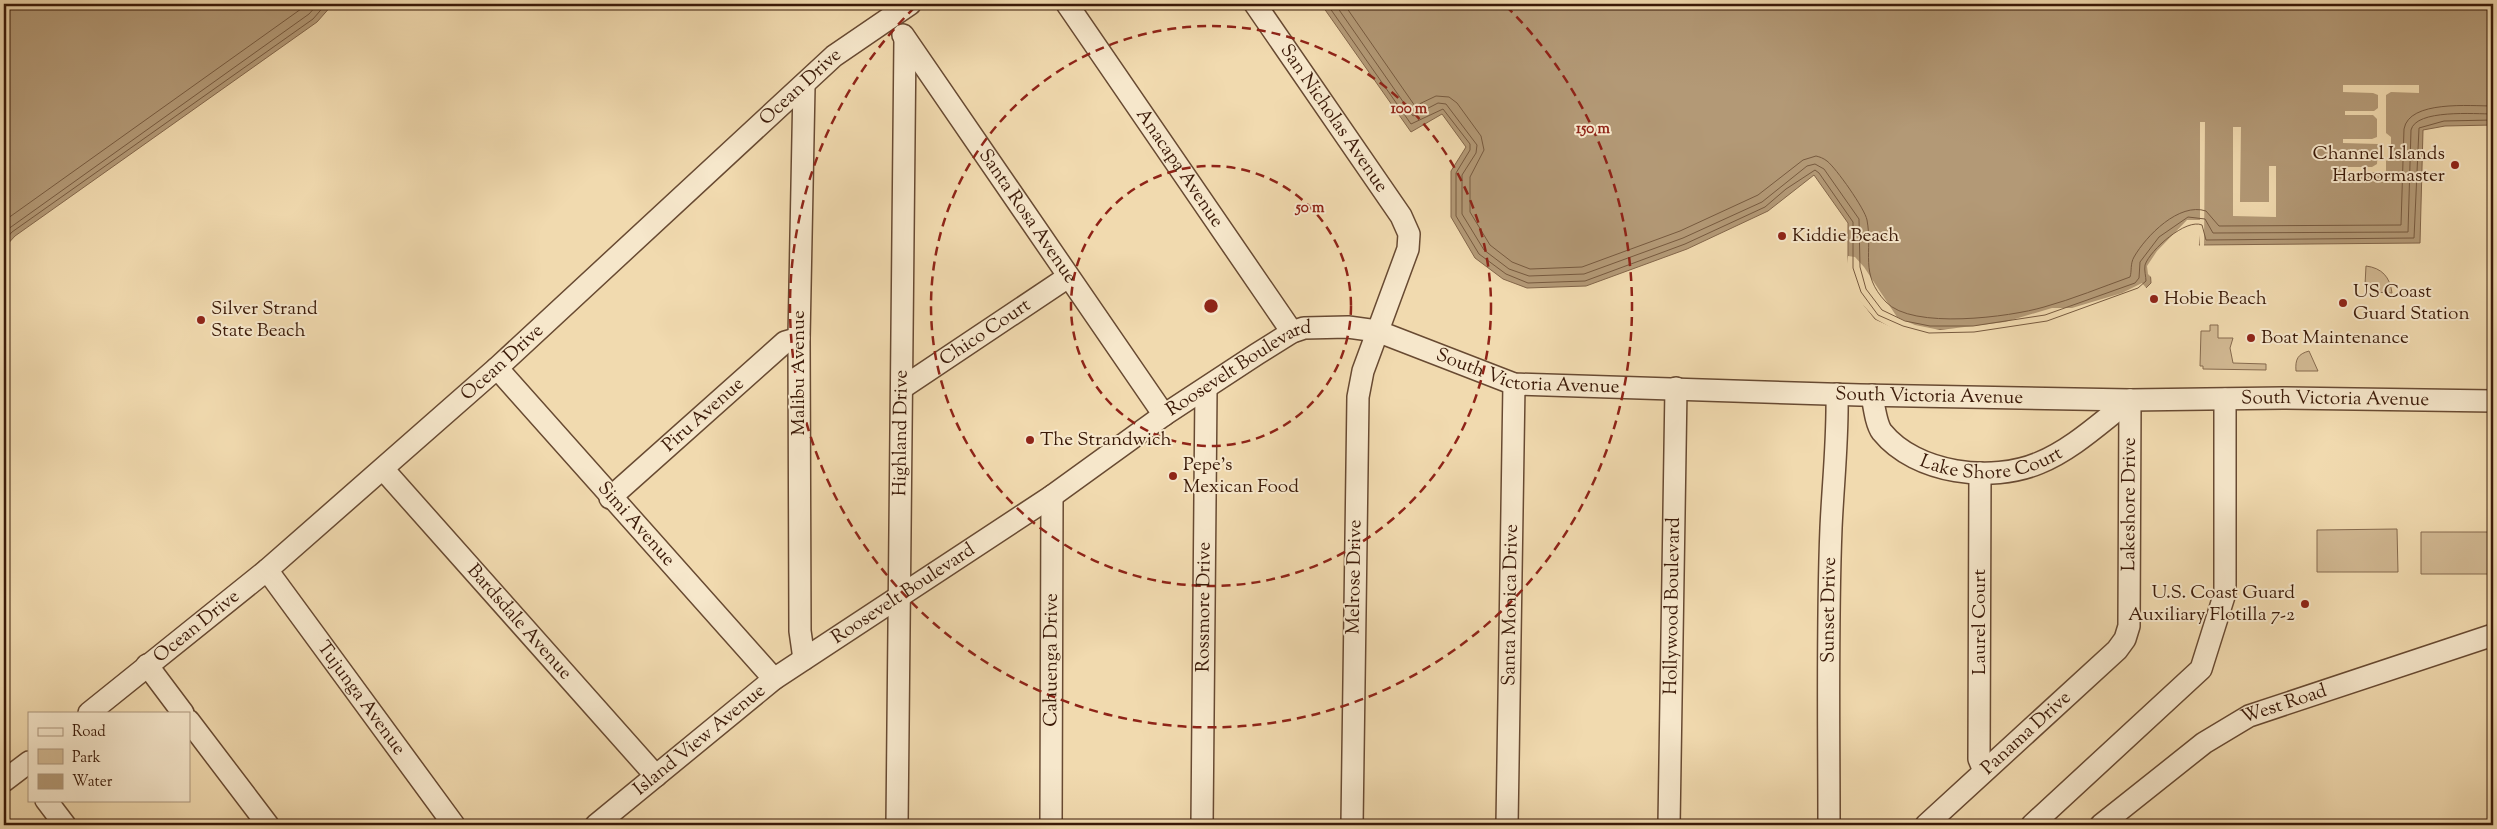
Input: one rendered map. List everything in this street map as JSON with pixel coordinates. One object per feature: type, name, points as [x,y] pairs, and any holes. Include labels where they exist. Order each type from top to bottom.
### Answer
[{"type":"street","name":"Ocean Drive","points":[[90,712],[267,570],[383,469],[497,368],[804,86],[834,56],[910,4]]},
{"type":"street","name":"Anacapa Avenue","points":[[1067,4],[1292,332]]},
{"type":"street","name":"San Nicholas Avenue","points":[[1256,4],[1402,216],[1409,234],[1408,249],[1402,270],[1377,332]]},
{"type":"street","name":"Santa Rosa Avenue","points":[[891,16],[1164,415]]},
{"type":"street","name":"Highland Drive","points":[[897,825],[905,39]]},
{"type":"street","name":"Malibu Avenue","points":[[804,86],[799,338],[800,631],[804,659]]},
{"type":"street","name":"Chico Court","points":[[902,388],[1068,277]]},
{"type":"street","name":"Roosevelt Boulevard","points":[[804,659],[1052,496],[1164,415],[1292,332],[1304,328],[1348,327],[1377,332]]},
{"type":"street","name":"South Victoria Avenue","points":[[1377,332],[1514,384],[1872,395],[2130,400],[2283,398],[2493,401]]},
{"type":"street","name":"Melrose Drive","points":[[1352,825],[1358,397],[1363,371],[1377,332]]},
{"type":"street","name":"Piru Avenue","points":[[610,498],[785,342],[799,338]]},
{"type":"street","name":"Simi Avenue","points":[[497,368],[610,498],[774,679]]},
{"type":"street","name":"Santa Monica Drive","points":[[1507,825],[1514,384]]},
{"type":"street","name":"Hollywood Boulevard","points":[[1670,825],[1676,388]]},
{"type":"street","name":"Rossmore Drive","points":[[1202,825],[1206,389]]},
{"type":"street","name":"Sunset Drive","points":[[1829,825],[1829,621],[1831,527],[1838,428],[1837,394]]},
{"type":"street","name":"Lake Shore Court","points":[[1872,395],[1881,430],[1897,447],[1914,457],[1934,464],[1980,473],[2014,470],[2039,463],[2076,442],[2130,400]]},
{"type":"street","points":[[2032,825],[2202,669],[2225,593],[2225,399]]},
{"type":"street","name":"Lakeshore Drive","points":[[2125,639],[2129,626],[2130,400]]},
{"type":"street","name":"Bardsdale Avenue","points":[[383,469],[656,776]]},
{"type":"street","name":"Laurel Court","points":[[1980,473],[1979,759],[1984,771]]},
{"type":"street","name":"Cahuenga Drive","points":[[1051,825],[1052,496]]},
{"type":"street","name":"Tujunga Avenue","points":[[267,570],[454,825]]},
{"type":"street","name":"West Road","points":[[2101,825],[2204,743],[2249,716],[2493,635]]},
{"type":"street","name":"Panama Drive","points":[[1926,825],[2116,650],[2125,639]]},
{"type":"street","name":"Island View Avenue","points":[[596,825],[774,679],[804,659]]},
{"type":"street","points":[[147,665],[182,712]]},
{"type":"street","points":[[190,722],[268,825]]},
{"type":"street","points":[[4,782],[26,769]]},
{"type":"street","points":[[48,802],[65,825]]},
{"type":"green space","points":[[2366,266],[2377,269],[2384,274],[2389,282],[2392,293],[2373,292],[2373,285],[2365,285]]},
{"type":"green space","points":[[2210,325],[2218,325],[2218,338],[2233,338],[2230,348],[2233,363],[2266,364],[2266,370],[2203,369],[2203,366],[2200,366],[2201,331],[2210,331]]},
{"type":"green space","points":[[2309,351],[2318,371],[2296,371],[2298,358]]},
{"type":"green space","points":[[2397,529],[2398,572],[2317,572],[2317,530]]},
{"type":"green space","points":[[2421,532],[2490,532],[2490,574],[2421,574]]},
{"type":"water","points":[[4,4],[333,4],[317,22],[15,236],[4,248]]},
{"type":"water","points":[[1321,4],[2493,4],[2493,125],[2445,126],[2423,130],[2420,243],[2199,245],[2199,228],[2191,229],[2177,236],[2160,254],[2150,267],[2151,283],[2141,293],[2048,326],[1901,331],[1875,319],[1856,295],[1848,269],[1848,223],[1814,175],[1768,211],[1687,249],[1586,286],[1527,288],[1503,279],[1475,258],[1451,217],[1451,171],[1466,147],[1442,114],[1411,132]]},
{"type":"pier","points":[[2343,85],[2419,85],[2419,93],[2391,92],[2386,95],[2386,133],[2391,137],[2391,157],[2386,161],[2386,172],[2343,172],[2343,167],[2372,167],[2377,164],[2378,144],[2343,143],[2343,139],[2372,139],[2377,137],[2377,119],[2373,115],[2345,115],[2345,111],[2374,111],[2378,108],[2378,95],[2373,93],[2343,92]]},
{"type":"pier","points":[[2200,122],[2205,122],[2204,247],[2200,247],[2200,235],[2199,245],[2196,244],[2197,231],[2191,231],[2170,246],[2152,268],[2153,279],[2148,274],[2147,266],[2157,251],[2187,220],[2200,220]]},
{"type":"pier","points":[[2233,127],[2241,127],[2240,202],[2269,202],[2269,166],[2276,166],[2276,217],[2233,216]]},
{"type":"pier","points":[[1848,256],[1855,257],[1864,267],[1897,317],[1915,325],[1940,330],[2005,322],[2052,308],[2072,308],[2122,293],[2142,283],[2148,290],[2142,295],[2049,328],[1975,340],[1928,340],[1902,334],[1876,319],[1854,295],[1846,271]]},
{"type":"place","name":"Channel Islands Harbormaster","points":[[2455,165]]},
{"type":"place","name":"Kiddie Beach","points":[[1782,236]]},
{"type":"place","name":"Hobie Beach","points":[[2154,299]]},
{"type":"place","name":"US Coast Guard Station","points":[[2343,303]]},
{"type":"place","name":"Silver Strand State Beach","points":[[201,320]]},
{"type":"place","name":"Boat Maintenance","points":[[2251,338]]},
{"type":"place","name":"The Strandwich","points":[[1030,440]]},
{"type":"place","name":"Pepe's Mexican Food","points":[[1173,476]]},
{"type":"place","name":"U.S. Coast Guard Auxiliary Flotilla 7-2","points":[[2305,604]]}]
